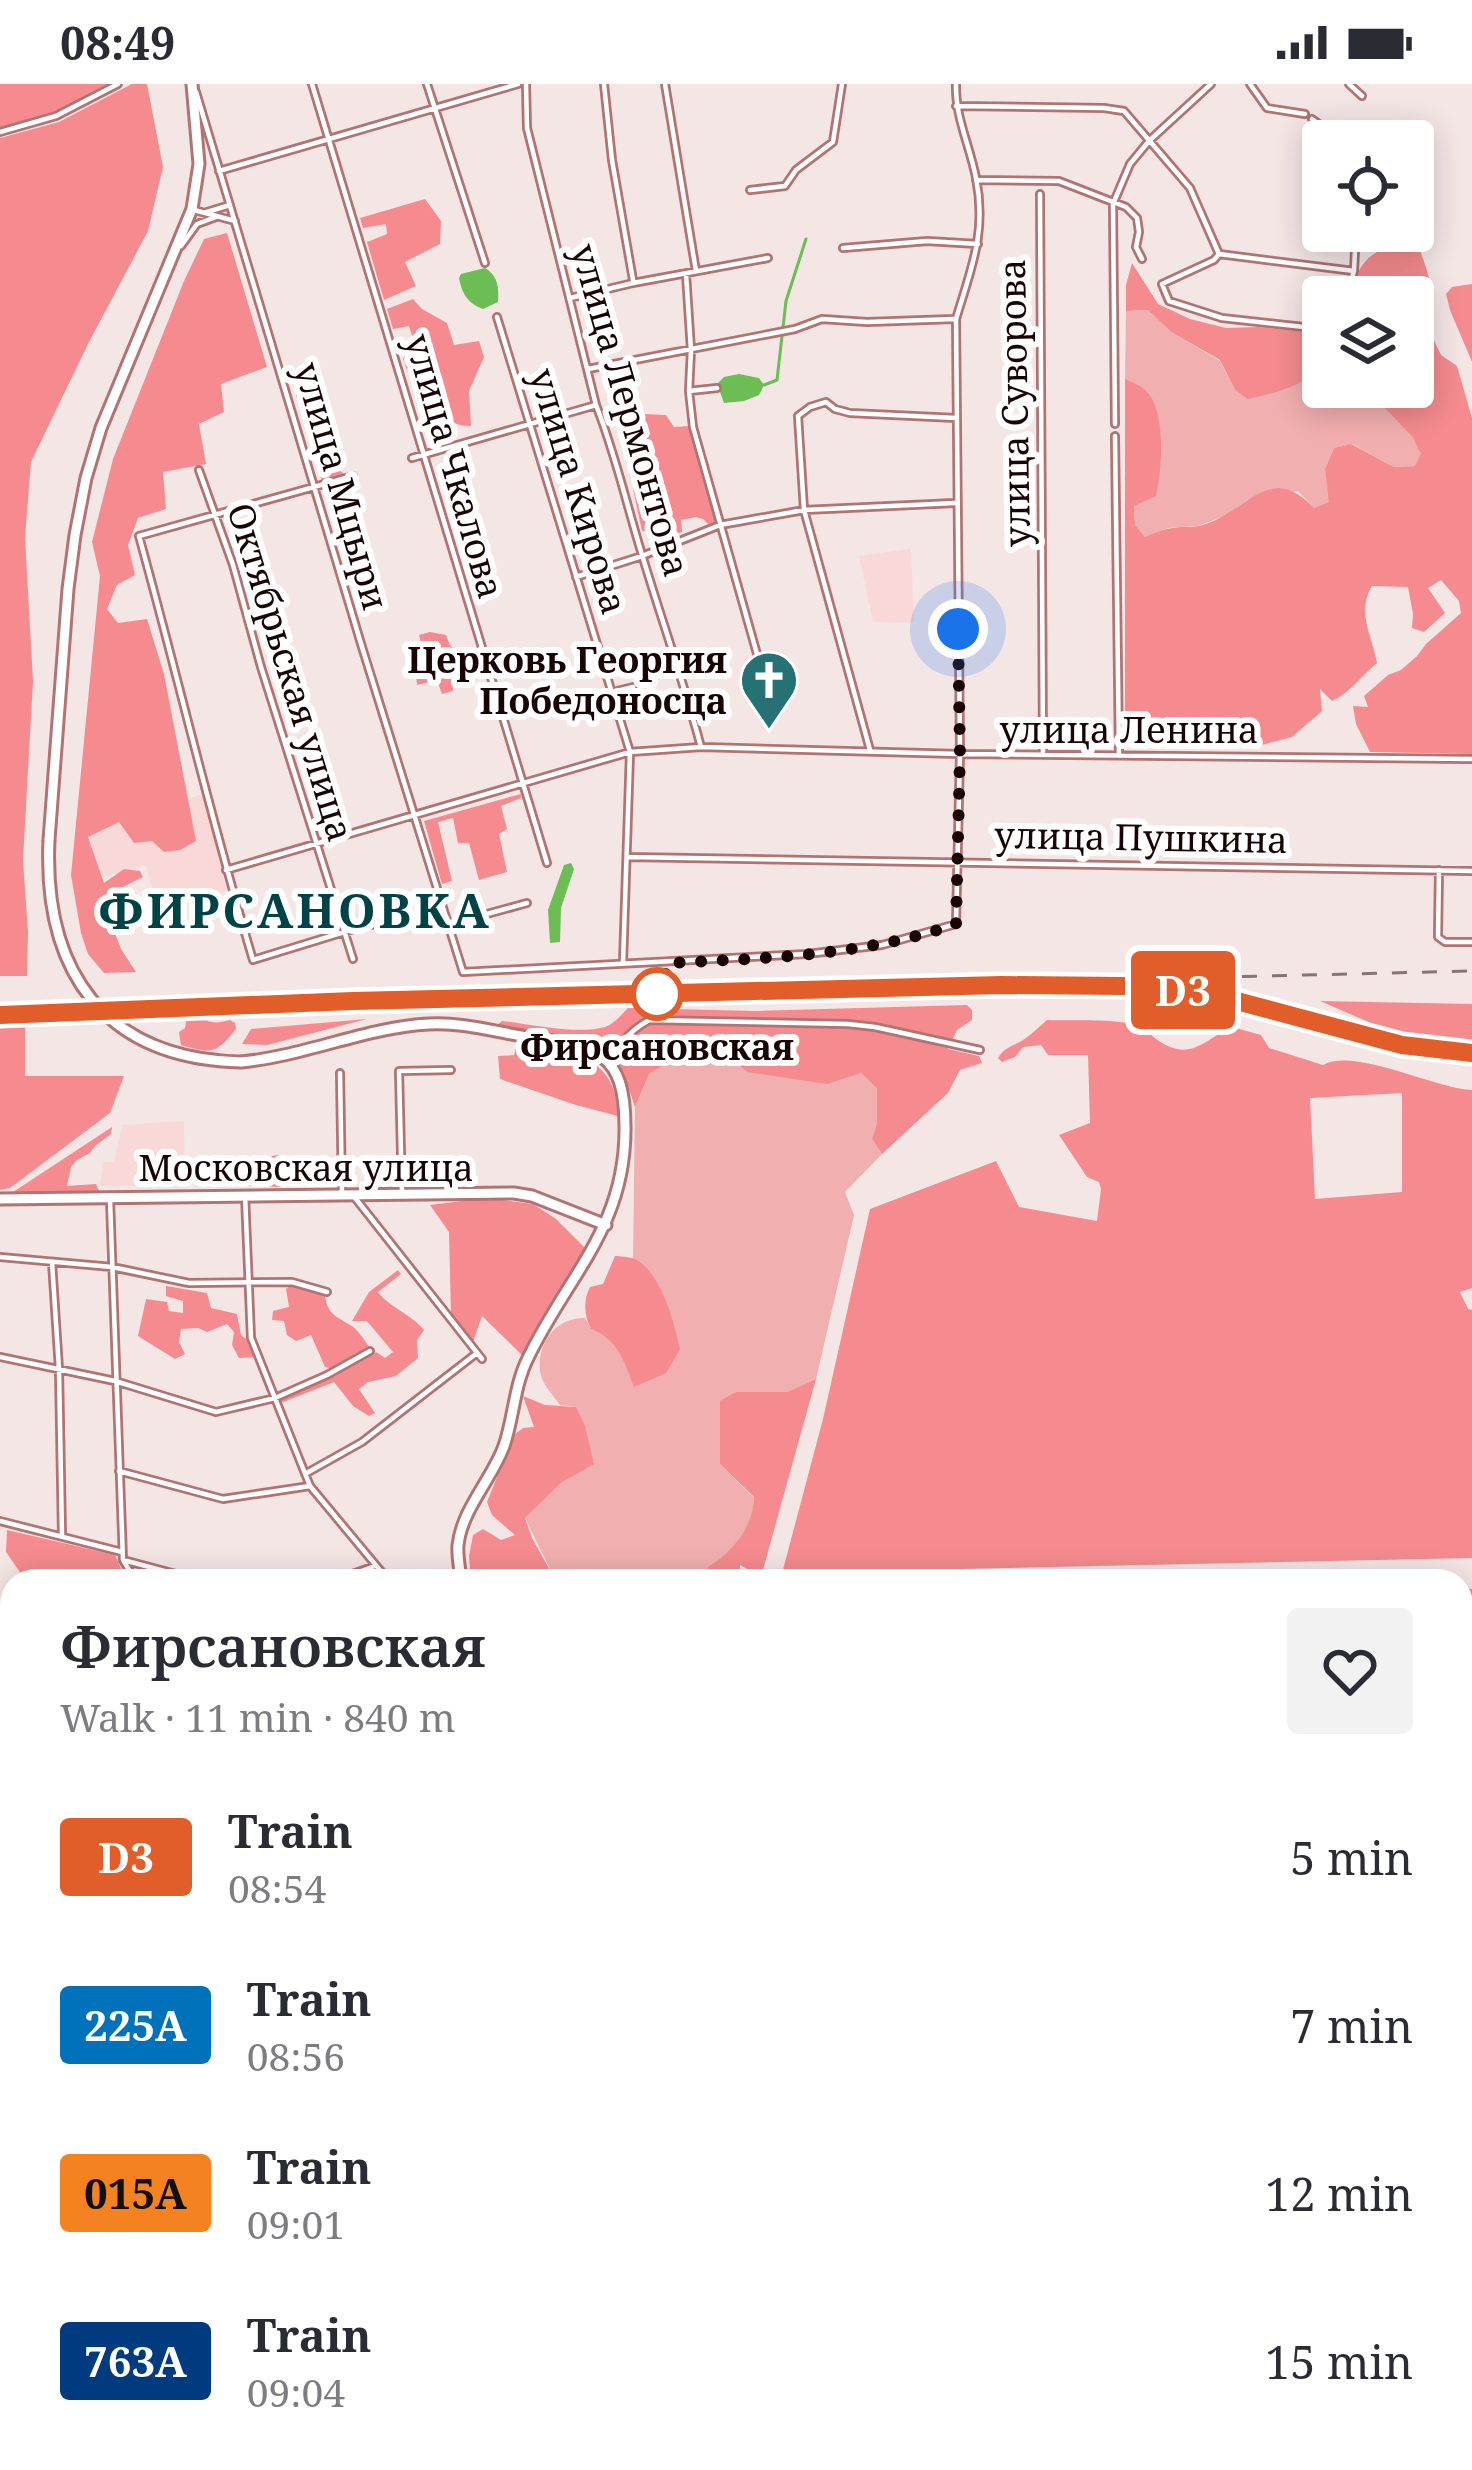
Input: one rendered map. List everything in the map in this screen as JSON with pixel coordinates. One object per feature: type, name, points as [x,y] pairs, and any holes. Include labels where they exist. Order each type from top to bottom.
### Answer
[{"type":"street","points":[[0,132],[56,116],[118,84]]},
{"type":"street","points":[[193,84],[198,211],[176,249],[119,380],[86,478],[68,589],[49,898],[59,939],[84,988],[128,1033],[178,1055],[242,1062],[283,1057],[430,1024],[483,1028],[583,1047],[614,1069],[624,1090],[625,1144],[619,1190],[605,1226],[519,1379],[503,1447],[464,1522],[458,1544],[460,1569]]},
{"type":"street","name":"улица Мцыри","points":[[193,84],[463,972],[622,965]]},
{"type":"street","name":"улица Чкалова","points":[[312,84],[547,863]]},
{"type":"street","points":[[428,84],[485,263]]},
{"type":"street","points":[[219,171],[495,87],[522,84]]},
{"type":"street","name":"улица Лермонтова","points":[[522,84],[527,128],[596,405],[701,747]]},
{"type":"street","points":[[604,84],[633,280]]},
{"type":"street","points":[[665,84],[697,271]]},
{"type":"street","points":[[750,190],[785,186],[796,170],[833,142],[842,84]]},
{"type":"street","points":[[622,965],[863,948],[956,924],[960,754],[956,319],[978,244],[976,179],[956,106],[956,84]]},
{"type":"street","points":[[1115,424],[1113,204],[1130,164],[1211,84]]},
{"type":"street","points":[[1250,84],[1268,108],[1312,120]]},
{"type":"street","points":[[1348,84],[1362,97]]},
{"type":"street","points":[[956,106],[1124,111],[1190,188],[1219,254]]},
{"type":"street","points":[[976,179],[1059,181],[1126,207],[1137,218],[1136,247],[1142,259]]},
{"type":"street","name":"улица Суворова","points":[[1040,194],[1042,755]]},
{"type":"street","points":[[198,211],[230,205]]},
{"type":"street","points":[[198,211],[235,220]]},
{"type":"street","points":[[176,249],[197,224],[216,217]]},
{"type":"street","points":[[843,248],[927,241],[978,244]]},
{"type":"street","points":[[1353,276],[1355,252]]},
{"type":"street","points":[[1219,254],[1354,272]]},
{"type":"street","points":[[1219,254],[1162,284],[1169,302],[1222,318],[1302,327]]},
{"type":"street","points":[[571,298],[768,258]]},
{"type":"street","points":[[686,274],[693,428],[758,654]]},
{"type":"street","name":"улица Кирова","points":[[497,317],[630,752],[622,965]]},
{"type":"street","points":[[588,369],[822,320],[956,319]]},
{"type":"street","points":[[689,391],[717,388]]},
{"type":"street","points":[[870,750],[804,510],[798,416],[826,402],[850,413],[956,418]]},
{"type":"street","points":[[412,458],[596,405]]},
{"type":"street","points":[[1115,436],[1119,755]]},
{"type":"street","name":"Октябрьская улица","points":[[199,470],[353,959]]},
{"type":"street","points":[[353,476],[139,536],[253,960],[367,925],[446,922],[526,903]]},
{"type":"street","points":[[576,577],[720,525],[804,510],[956,503]]},
{"type":"street","points":[[613,692],[633,687]]},
{"type":"street","name":"улица Ленина","points":[[226,870],[630,752],[701,747],[1472,759]]},
{"type":"street","name":"улица Пушкина","points":[[627,857],[1472,871]]},
{"type":"street","points":[[1439,870],[1438,937],[1445,942],[1472,942]]},
{"type":"street","points":[[614,1069],[629,1032],[650,1020],[848,1024],[980,1050]]},
{"type":"street","points":[[402,1194],[399,1072],[451,1070]]},
{"type":"street","points":[[305,1474],[362,1442],[480,1356],[347,1194],[340,1073]]},
{"type":"street","points":[[245,1195],[251,1338],[310,1486],[378,1569]]},
{"type":"street","points":[[110,1196],[123,1556],[130,1569]]},
{"type":"street","name":"Московская улица","points":[[0,1199],[532,1196],[605,1226]]},
{"type":"street","points":[[0,1257],[112,1267],[189,1282],[292,1282],[327,1292]]},
{"type":"street","points":[[52,1262],[62,1535]]},
{"type":"street","points":[[0,1357],[115,1382],[215,1412],[274,1397],[370,1351]]},
{"type":"street","points":[[119,1471],[224,1499],[310,1486]]},
{"type":"street","points":[[0,1521],[62,1535],[164,1569]]},
{"type":"street","points":[[367,1569],[375,1566]]},
{"type":"shaded area","points":[[0,84],[110,84],[55,113],[0,128]]},
{"type":"shaded area","points":[[132,84],[147,84],[163,167],[148,231],[31,462],[25,538],[33,681],[23,860],[27,976],[0,976],[0,138],[59,122]]},
{"type":"shaded area","points":[[425,199],[441,221],[440,244],[405,262],[416,286],[384,300],[367,242],[387,234],[386,224],[363,228],[360,218]]},
{"type":"shaded area","points":[[227,233],[267,367],[221,384],[224,412],[199,424],[206,464],[163,472],[166,509],[138,518],[128,545],[135,575],[117,585],[107,609],[118,623],[147,619],[164,674],[196,841],[164,852],[152,841],[134,843],[119,822],[88,837],[104,883],[124,869],[140,871],[143,877],[117,890],[114,900],[119,916],[113,928],[136,972],[104,973],[88,954],[71,875],[100,576],[92,542],[113,459],[184,281],[204,239]]},
{"type":"shaded area","points":[[1377,252],[1420,252],[1428,276],[1356,276]]},
{"type":"shaded area","points":[[1132,263],[1158,304],[1190,319],[1226,328],[1302,332],[1302,382],[1248,399],[1235,390],[1220,360],[1171,332],[1148,310],[1126,311]]},
{"type":"shaded area","points":[[485,268],[497,282],[498,302],[483,309],[466,297],[459,278]]},
{"type":"shaded area","points":[[1472,284],[1472,362],[1446,294],[1452,287]]},
{"type":"shaded area","points":[[413,299],[447,323],[454,345],[479,341],[484,357],[469,391],[471,426],[453,422],[440,410],[430,415],[426,425],[403,359],[414,342],[409,326],[393,329],[387,309]]},
{"type":"shaded area","points":[[1148,310],[1171,332],[1220,361],[1235,390],[1302,378],[1302,408],[1385,408],[1422,454],[1416,466],[1394,467],[1352,444],[1334,448],[1325,469],[1330,502],[1314,508],[1298,491],[1247,500],[1227,515],[1198,526],[1168,528],[1145,537],[1135,525],[1134,505],[1159,479],[1159,449],[1125,379],[1126,311]]},
{"type":"shaded area","points":[[1434,341],[1441,355],[1457,366],[1472,418],[1472,754],[1370,752],[1356,724],[1353,706],[1368,707],[1364,696],[1401,670],[1461,613],[1459,601],[1441,580],[1428,588],[1445,613],[1424,632],[1412,628],[1408,587],[1372,586],[1365,615],[1377,663],[1332,701],[1320,689],[1322,711],[1292,737],[1258,746],[1125,745],[1125,379],[1151,398],[1159,424],[1156,496],[1134,506],[1135,525],[1145,537],[1203,525],[1271,489],[1298,495],[1314,508],[1329,502],[1325,469],[1334,448],[1351,444],[1394,467],[1415,466],[1421,454],[1413,438],[1385,408],[1434,408]]},
{"type":"shaded area","points":[[739,374],[759,378],[764,385],[759,395],[724,403],[717,384]]},
{"type":"shaded area","points":[[310,381],[334,465],[345,475],[322,482],[294,388]]},
{"type":"shaded area","points":[[619,413],[666,415],[674,427],[689,426],[717,522],[708,524],[696,517],[681,520],[682,532],[674,535],[666,498],[657,498],[650,503],[656,530],[642,531],[633,489],[646,484],[644,470],[628,464],[636,448],[634,438],[621,439],[616,421]]},
{"type":"shaded area","points":[[911,549],[914,623],[873,622],[859,556]]},
{"type":"shaded area","points":[[419,635],[446,635],[460,655],[452,673],[453,691],[442,694],[437,680],[417,685],[419,660],[424,655]]},
{"type":"shaded area","points":[[203,794],[227,891],[157,908],[146,865],[100,878],[88,832]]},
{"type":"shaded area","points":[[521,794],[501,806],[507,829],[499,834],[507,872],[479,880],[469,843],[458,843],[453,818],[438,822],[452,881],[442,884],[424,821]]},
{"type":"shaded area","points":[[571,863],[574,869],[561,908],[560,942],[550,943],[548,910],[564,865]]},
{"type":"shaded area","points":[[1320,1001],[1472,1004],[1472,1042],[1417,1039]]},
{"type":"shaded area","points":[[967,1005],[972,1020],[957,1030],[948,1049],[979,1056],[982,1063],[960,1070],[948,1093],[882,1154],[872,1139],[877,1089],[861,1073],[827,1084],[747,1072],[722,1052],[687,1051],[649,1074],[635,1107],[620,1071],[595,1049],[564,1037],[495,1027],[502,1021],[594,1029],[611,1024],[628,1008],[755,1011]]},
{"type":"shaded area","points":[[197,1013],[212,1022],[230,1020],[236,1029],[213,1050],[181,1045],[179,1032],[187,1016]]},
{"type":"shaded area","points":[[367,1019],[267,1045],[242,1044],[251,1029]]},
{"type":"shaded area","points":[[25,1020],[25,1076],[124,1076],[110,1113],[10,1188],[0,1190],[0,1021]]},
{"type":"shaded area","points":[[1047,1020],[1096,1020],[1133,1024],[1168,1046],[1187,1049],[1232,1027],[1261,1035],[1269,1048],[1323,1065],[1354,1061],[1472,1090],[1472,1288],[1460,1292],[1472,1310],[1472,1558],[783,1569],[870,1209],[996,1161],[1019,1207],[1097,1221],[1099,1182],[1087,1177],[1059,1135],[1090,1123],[1088,1055],[1048,1055],[1041,1045],[1023,1047],[1002,1062],[998,1058]],"holes":[[[1402,1093],[1402,1192],[1315,1199],[1310,1098]]]},
{"type":"shaded area","points":[[516,1046],[574,1054],[600,1069],[616,1096],[618,1116],[500,1079],[498,1056],[514,1055]]},
{"type":"shaded area","points":[[687,1051],[722,1052],[747,1072],[861,1073],[877,1089],[872,1139],[882,1154],[845,1192],[854,1215],[816,1379],[787,1392],[736,1392],[720,1464],[754,1498],[740,1538],[707,1569],[550,1569],[525,1518],[561,1483],[594,1463],[576,1407],[560,1405],[543,1380],[540,1360],[551,1333],[575,1319],[585,1318],[591,1329],[607,1335],[618,1349],[651,1274],[633,1258],[635,1107],[649,1074]]},
{"type":"shaded area","points":[[184,1121],[185,1187],[100,1186],[103,1162],[114,1162],[122,1125]]},
{"type":"shaded area","points":[[112,1127],[111,1134],[71,1167],[67,1186],[96,1184],[99,1191],[10,1194]]},
{"type":"shaded area","points":[[279,1155],[281,1187],[224,1185],[241,1160]]},
{"type":"shaded area","points":[[486,1198],[533,1204],[586,1249],[523,1356],[482,1316],[473,1342],[451,1317],[449,1232],[430,1205]]},
{"type":"shaded area","points":[[615,1256],[635,1259],[652,1275],[665,1299],[680,1349],[666,1373],[634,1387],[619,1352],[591,1329],[586,1313],[590,1287],[603,1284]]},
{"type":"shaded area","points":[[398,1270],[401,1274],[378,1292],[424,1330],[417,1340],[418,1358],[396,1376],[368,1382],[359,1389],[375,1413],[369,1416],[353,1406],[334,1382],[281,1403],[279,1398],[376,1352],[385,1358],[393,1352],[367,1321],[352,1321],[369,1292]]},
{"type":"shaded area","points":[[291,1285],[325,1296],[331,1311],[356,1329],[370,1348],[334,1369],[325,1367],[311,1335],[296,1341],[287,1335],[284,1321],[272,1320],[273,1311],[289,1307],[286,1289]]},
{"type":"shaded area","points":[[166,1286],[207,1293],[211,1308],[237,1314],[241,1335],[254,1357],[239,1358],[232,1345],[234,1332],[227,1324],[207,1332],[181,1329],[179,1342],[185,1354],[175,1359],[138,1336],[146,1299],[167,1302],[169,1311],[183,1313],[183,1301],[166,1296]]},
{"type":"shaded area","points":[[816,1379],[763,1569],[740,1565],[740,1569],[707,1569],[746,1529],[754,1497],[720,1464],[720,1401],[736,1392],[787,1392]]},
{"type":"shaded area","points":[[523,1396],[545,1405],[576,1407],[594,1464],[561,1483],[525,1518],[549,1569],[470,1569],[473,1535],[483,1529],[501,1540],[515,1535],[492,1515],[487,1502],[514,1435],[534,1427]]},
{"type":"shaded area","points":[[7,1530],[115,1555],[121,1569],[18,1569],[6,1552]]},
{"type":"waterway","points":[[764,385],[777,380],[786,301],[806,239]]},
{"type":"railway","points":[[1182,978],[1472,971]]},
{"type":"railway","points":[[0,1015],[209,1005],[1108,985],[1213,995],[1406,1045],[1472,1053]]},
{"type":"train","name":"D3","points":[[0,1015],[353,1001],[1124,986],[1214,995],[1402,1045],[1472,1053]]},
{"type":"place","name":"Церковь Георгия Победоносца","points":[[769,731]]},
{"type":"place","name":"Фирсановская","points":[[657,994]]},
{"type":"district","name":"ФИРСАНОВКА","points":[[295,909]]},
{"type":"route","points":[[657,994],[670,963],[882,945],[956,924],[958,629]]}]
